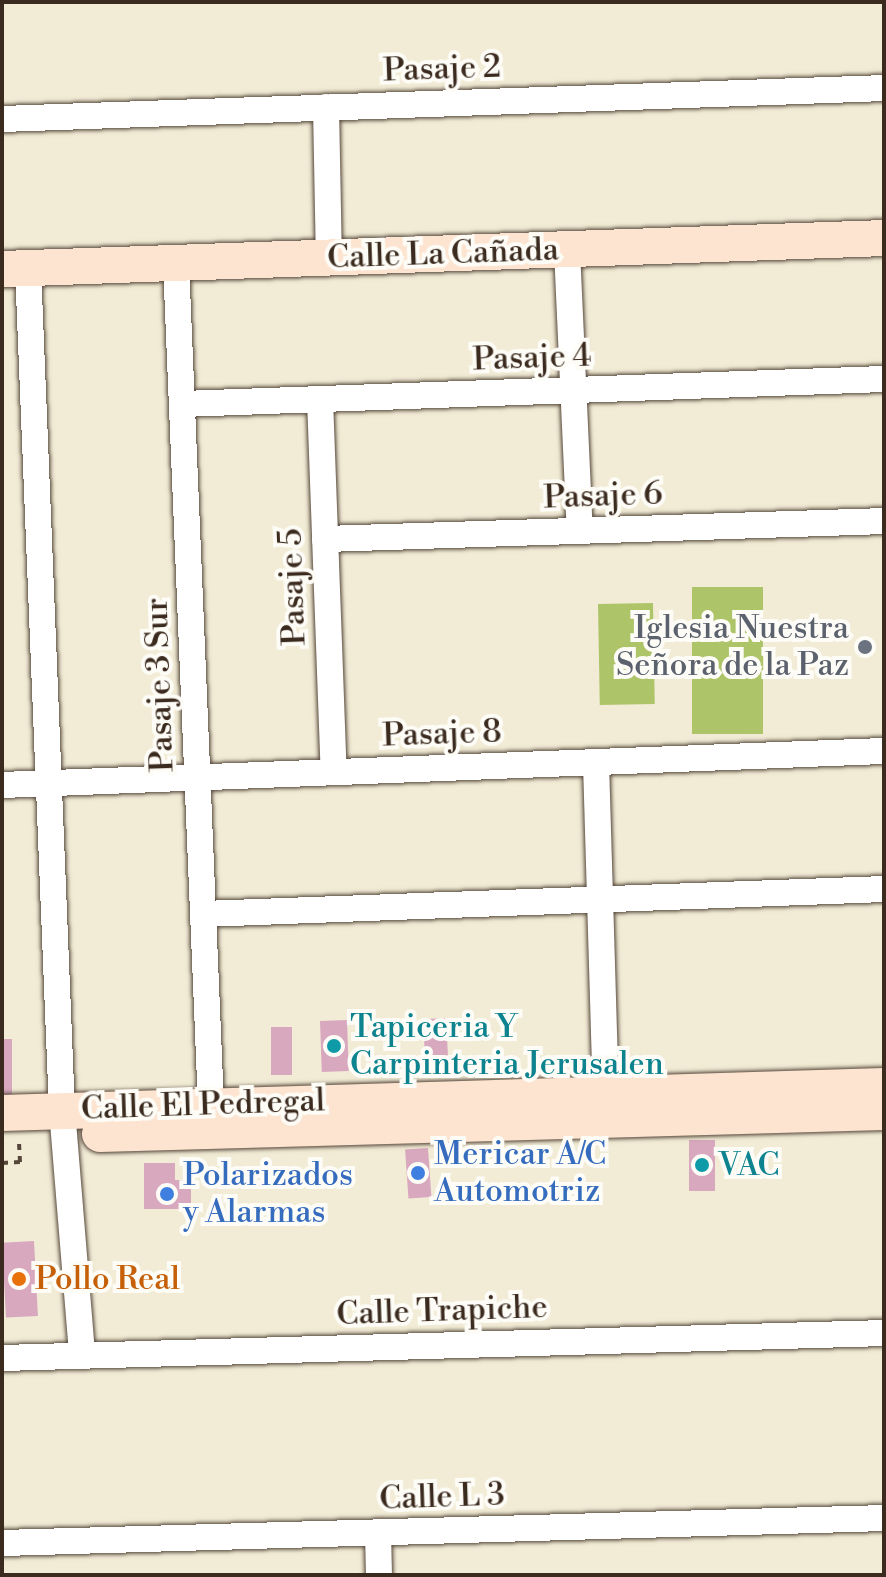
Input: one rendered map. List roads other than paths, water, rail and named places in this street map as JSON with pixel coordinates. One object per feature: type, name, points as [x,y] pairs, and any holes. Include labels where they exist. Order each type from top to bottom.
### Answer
[{"type":"main road","name":"Calle La Cañada","points":[[15,269],[884,238]]},
{"type":"main road","name":"Calle El Pedregal","points":[[6,1137],[63,1122],[211,1105],[884,1086]]},
{"type":"main road","name":"Calle El Pedregal","points":[[63,1122],[884,1112]]},
{"type":"street","name":"Pasaje 2","points":[[2,119],[884,88]]},
{"type":"street","points":[[326,107],[329,257]]},
{"type":"street","points":[[567,250],[580,531]]},
{"type":"street","name":"Pasaje 3 Sur","points":[[176,263],[211,1105]]},
{"type":"street","points":[[15,269],[51,783],[63,1122],[82,1353]]},
{"type":"street","name":"Pasaje 4","points":[[182,404],[884,379]]},
{"type":"street","name":"Pasaje 5","points":[[320,399],[334,772]]},
{"type":"street","name":"Pasaje 6","points":[[325,539],[884,521]]},
{"type":"street","name":"Pasaje 8","points":[[2,785],[884,751]]},
{"type":"street","points":[[596,763],[606,1092]]},
{"type":"street","points":[[203,914],[884,889]]},
{"type":"street","name":"Calle Trapiche","points":[[2,1358],[82,1353],[884,1333]]},
{"type":"street","name":"Calle L 3","points":[[2,1543],[884,1518]]},
{"type":"street","points":[[378,1532],[379,1575]]},
{"type":"place","name":"Iglesia Nuestra Señora de la Paz","points":[[865,647]]},
{"type":"place","name":"Tapiceria Y Carpinteria Jerusalen","points":[[334,1046]]},
{"type":"place","name":"VAC","points":[[702,1165]]},
{"type":"place","name":"Mericar A/C Automotriz","points":[[418,1173]]},
{"type":"place","name":"Polarizados y Alarmas","points":[[167,1194]]},
{"type":"place","name":"Pollo Real","points":[[19,1279]]}]
